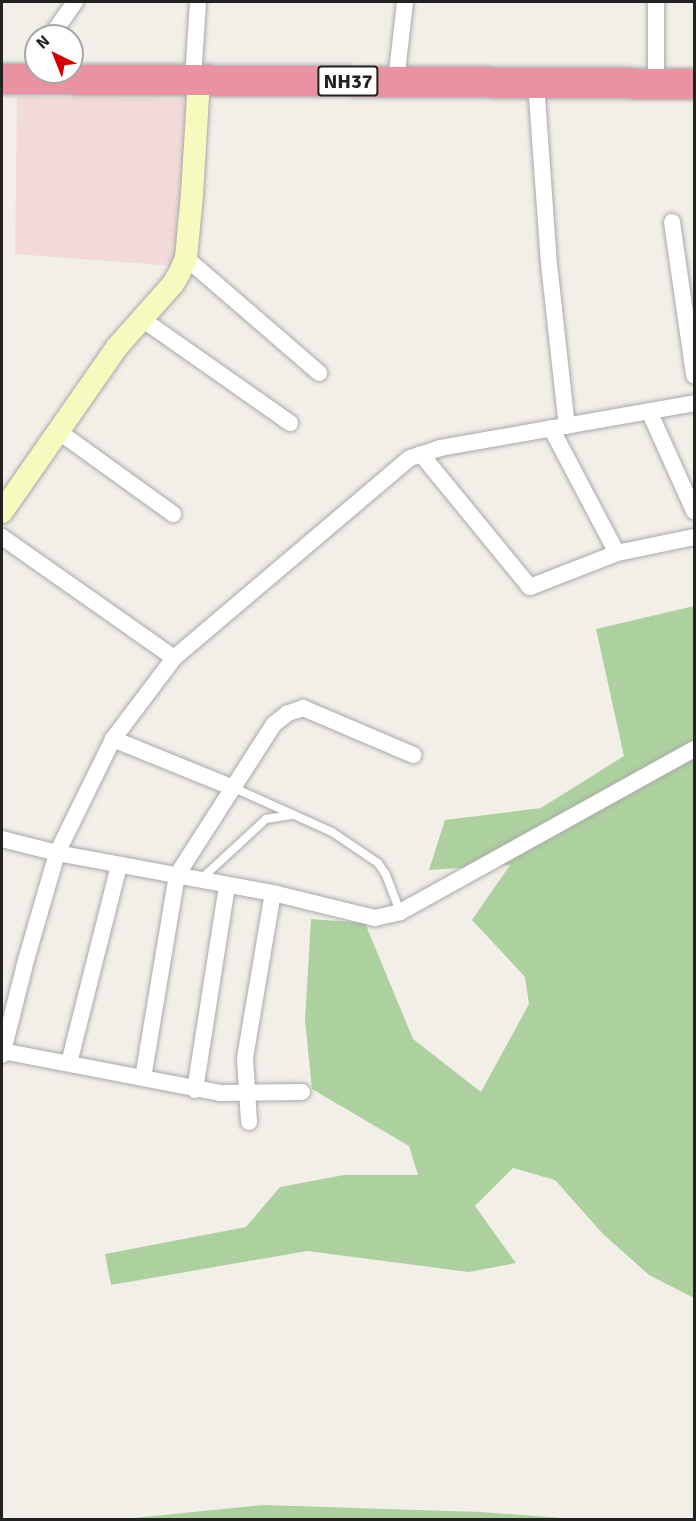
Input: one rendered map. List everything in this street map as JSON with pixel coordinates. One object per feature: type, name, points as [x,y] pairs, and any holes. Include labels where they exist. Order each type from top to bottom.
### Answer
[{"type":"highway","name":"NH37","points":[[84,76],[694,84]]},
{"type":"highway","name":"NH37","points":[[2,78],[24,77]]},
{"type":"street","points":[[59,24],[75,2]]},
{"type":"street","points":[[2,512],[117,347],[173,284],[186,258],[198,2]]},
{"type":"street","points":[[396,81],[405,2]]},
{"type":"street","points":[[656,2],[656,84]]},
{"type":"street","points":[[536,82],[559,427],[617,553]]},
{"type":"street","points":[[672,222],[694,375]]},
{"type":"street","points":[[186,258],[319,373]]},
{"type":"street","points":[[142,319],[290,423]]},
{"type":"street","points":[[302,1092],[248,1093],[195,1090],[143,1078],[2,1053],[57,853],[113,739],[174,658],[410,458],[440,448],[694,404]]},
{"type":"street","points":[[649,411],[694,511]]},
{"type":"street","points":[[58,432],[173,514]]},
{"type":"street","points":[[421,454],[530,587],[617,553],[694,537]]},
{"type":"street","points":[[2,537],[174,658]]},
{"type":"street","points":[[143,1078],[177,875],[231,787],[274,724],[288,713],[303,708],[413,755]]},
{"type":"street","points":[[113,739],[231,787]]},
{"type":"street","points":[[2,839],[57,853],[273,893],[375,918],[400,912],[694,748]]},
{"type":"street","points":[[69,1064],[120,865]]},
{"type":"street","points":[[195,1090],[227,885]]},
{"type":"street","points":[[249,1122],[245,1058],[273,893]]},
{"type":"lane","points":[[231,787],[332,832],[378,863],[386,875],[400,912]]},
{"type":"lane","points":[[201,880],[266,819],[290,815]]},
{"type":"shaded area","points":[[17,97],[188,99],[174,266],[15,254]]},
{"type":"green space","points":[[694,606],[694,1298],[649,1275],[603,1234],[555,1180],[513,1168],[475,1206],[516,1263],[469,1272],[307,1251],[111,1285],[105,1254],[246,1227],[280,1187],[344,1175],[418,1175],[409,1146],[312,1089],[305,1020],[311,919],[365,923],[413,1039],[481,1092],[529,1004],[525,977],[472,920],[510,865],[429,870],[445,820],[541,808],[624,756],[596,629]]},
{"type":"green space","points":[[263,1505],[481,1512],[576,1519],[123,1519]]}]
